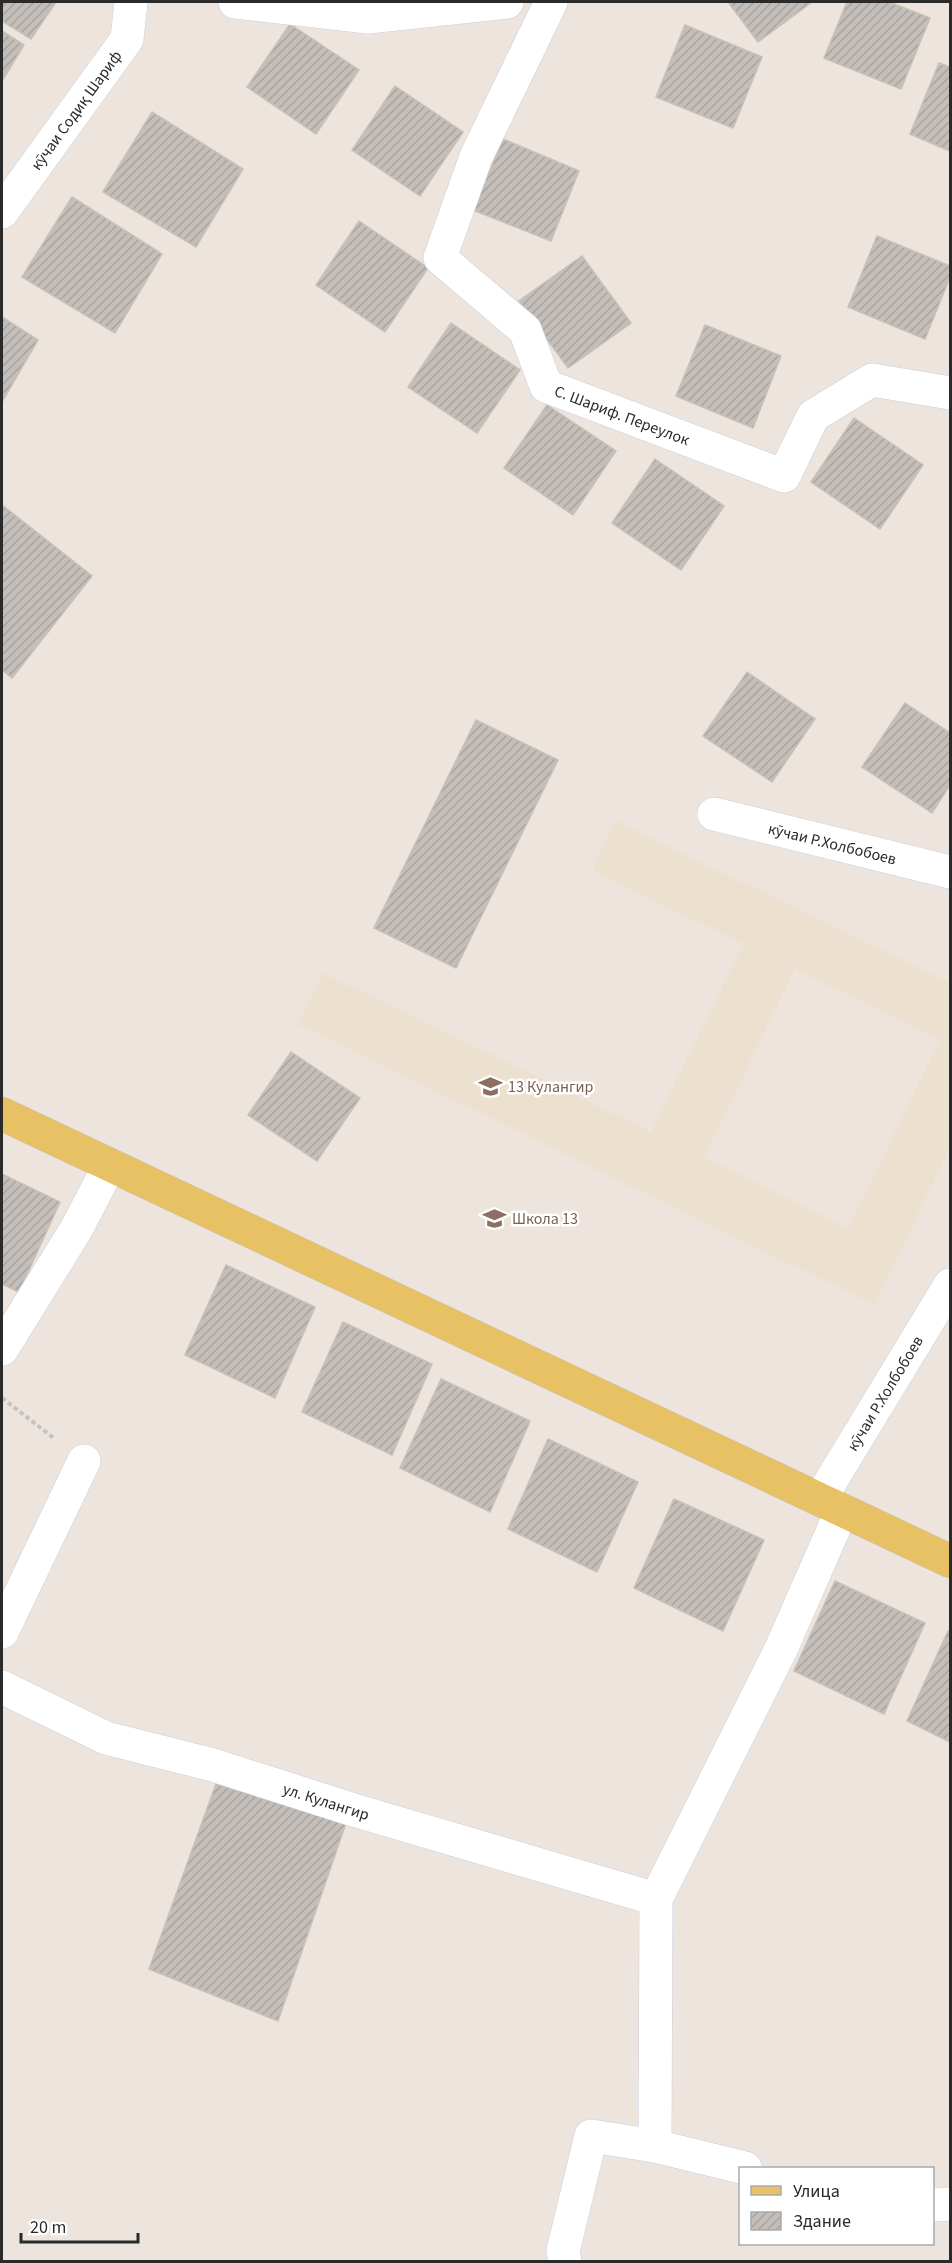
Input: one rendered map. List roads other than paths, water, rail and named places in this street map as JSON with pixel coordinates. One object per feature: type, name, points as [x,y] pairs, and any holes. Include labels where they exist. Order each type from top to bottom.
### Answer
[{"type":"main road","points":[[2,1114],[951,1561]]},
{"type":"street","name":"кӯчаи Содиқ Шариф","points":[[2,212],[127,39],[131,2]]},
{"type":"street","points":[[236,2],[368,17],[507,2]]},
{"type":"street","name":"С. Шариф. Переулок","points":[[551,2],[476,157],[440,258],[525,330],[546,386],[784,476],[813,416],[872,380],[951,393]]},
{"type":"street","name":"кӯчаи Р.Холбобоев","points":[[714,814],[951,872]]},
{"type":"street","points":[[2,1349],[77,1228],[109,1166]]},
{"type":"street","name":"кӯчаи Р.Холбобоев","points":[[656,1899],[781,1649],[831,1505],[951,1285]]},
{"type":"street","points":[[2,1632],[84,1461]]},
{"type":"street","name":"ул. Кулангир","points":[[2,1687],[106,1738],[213,1765],[656,1899]]},
{"type":"street","points":[[655,2146],[656,1899]]},
{"type":"street","points":[[565,2262],[562,2250],[591,2136],[655,2146],[739,2167]]},
{"type":"street","points":[[934,2205],[951,2204]]},
{"type":"place","name":"13 Кулангир","points":[[490,1086]]},
{"type":"place","name":"Школа 13","points":[[494,1218]]}]
